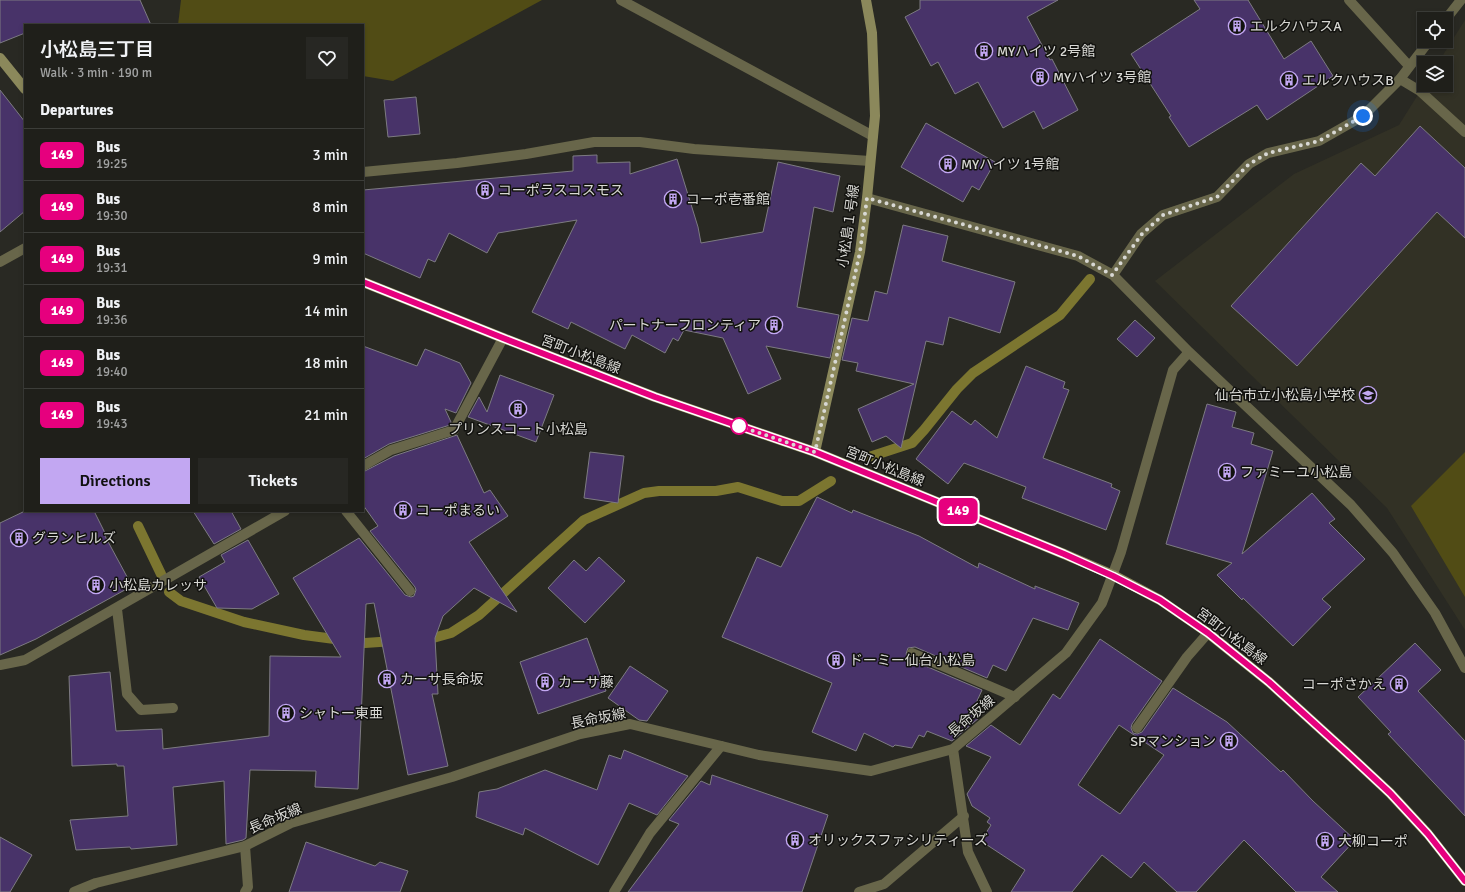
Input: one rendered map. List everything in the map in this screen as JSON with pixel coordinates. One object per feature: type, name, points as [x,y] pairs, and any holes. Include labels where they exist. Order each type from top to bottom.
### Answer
[{"type":"street","points":[[621,0],[873,136]]},
{"type":"street","name":"小松島１号線","points":[[815,452],[860,252],[867,198],[875,116],[872,33],[866,0]]},
{"type":"street","points":[[1349,0],[1409,66]]},
{"type":"street","points":[[1452,12],[1461,0]]},
{"type":"street","points":[[1112,275],[1142,234],[1163,215],[1217,197],[1249,164],[1268,153],[1319,141],[1363,116],[1400,78],[1423,48]]},
{"type":"street","points":[[0,58],[24,88]]},
{"type":"street","points":[[1400,78],[1420,91],[1465,132]]},
{"type":"street","points":[[364,172],[503,157],[594,142],[640,142],[694,149],[870,161]]},
{"type":"street","points":[[867,198],[1078,256],[1112,275],[1189,352],[1351,505],[1388,547],[1435,613],[1465,668]]},
{"type":"street","points":[[0,262],[24,249]]},
{"type":"street","name":"宮町小松島線","points":[[364,282],[655,397],[815,452],[1113,576],[1160,600],[1208,633],[1269,682],[1390,793],[1428,834],[1465,881]]},
{"type":"street","points":[[364,465],[392,450],[454,430],[503,338]]},
{"type":"street","name":"長命坂線","points":[[74,892],[96,883],[244,846],[291,823],[452,777],[580,734],[630,724],[759,755],[871,771],[954,749],[1066,653],[1102,603],[1122,552],[1173,370],[1189,352]]},
{"type":"street","points":[[0,665],[25,660],[117,609],[283,512]]},
{"type":"street","points":[[347,512],[410,591]]},
{"type":"street","points":[[117,609],[127,694],[141,710],[173,708]]},
{"type":"street","points":[[1137,728],[1187,657],[1208,633]]},
{"type":"street","points":[[912,653],[1015,697]]},
{"type":"street","points":[[614,892],[650,833],[721,746]]},
{"type":"street","points":[[954,749],[968,852],[987,892]]},
{"type":"street","points":[[859,892],[884,884],[964,816]]},
{"type":"street","points":[[244,846],[248,887],[245,892]]},
{"type":"shaded area","points":[[181,0],[542,0],[393,81],[364,76],[364,24],[178,24]]},
{"type":"shaded area","name":"仙台市立小松島小学校","points":[[1465,20],[1465,630],[1387,508],[1155,281],[1294,174],[1399,125],[1420,92],[1453,92],[1453,56],[1442,56],[1447,48],[1453,48],[1453,39]]},
{"type":"shaded area","points":[[1465,452],[1465,597],[1411,506]]},
{"type":"building","points":[[0,0],[140,0],[151,24],[24,24],[24,33],[0,43]]},
{"type":"building","points":[[920,0],[1058,0],[1027,17],[1050,60],[1052,59],[1078,110],[1043,129],[1034,111],[1003,128],[978,82],[955,94],[938,62],[931,66],[905,17],[920,9]]},
{"type":"building","points":[[1194,0],[1248,0],[1284,59],[1311,41],[1333,76],[1267,120],[1257,105],[1189,147],[1131,54],[1200,9]]},
{"type":"building","points":[[0,90],[24,121],[24,212],[0,232]]},
{"type":"building","points":[[416,97],[420,134],[388,137],[384,100]]},
{"type":"building","name":"MYハイツ 1号館","points":[[926,123],[995,162],[979,190],[972,186],[963,202],[901,167]]},
{"type":"building","points":[[1420,126],[1465,168],[1465,238],[1437,212],[1297,366],[1231,306],[1361,163],[1375,176]]},
{"type":"building","points":[[597,155],[597,163],[630,162],[630,174],[677,159],[698,227],[701,243],[763,232],[778,162],[840,176],[833,212],[814,207],[797,307],[839,315],[830,358],[766,346],[781,379],[748,394],[723,338],[684,330],[678,341],[673,338],[665,353],[632,335],[625,349],[571,322],[568,329],[532,312],[577,220],[498,233],[487,253],[449,233],[435,262],[428,259],[420,278],[364,253],[364,190],[573,171],[573,156]]},
{"type":"building","points":[[903,225],[948,236],[942,261],[1015,282],[1000,333],[949,317],[943,345],[926,341],[901,448],[886,436],[872,442],[858,409],[914,384],[856,371],[858,363],[842,360],[852,318],[868,321],[875,291],[887,294]]},
{"type":"building","points":[[1135,320],[1155,338],[1137,357],[1117,339]]},
{"type":"building","points":[[364,346],[417,366],[425,349],[460,363],[471,383],[456,413],[445,409],[451,422],[450,425],[389,444],[364,458]]},
{"type":"building","points":[[1026,366],[1065,382],[1063,388],[1069,390],[1043,458],[1112,484],[1111,487],[1120,491],[1106,530],[1022,498],[1026,487],[964,463],[948,484],[916,459],[952,411],[971,425],[975,420],[997,438]]},
{"type":"building","name":"プリンスコート小松島","points":[[500,375],[554,395],[536,442],[468,417],[479,397],[487,412]]},
{"type":"building","points":[[1207,404],[1236,412],[1232,427],[1254,433],[1251,444],[1273,451],[1242,554],[1312,493],[1335,519],[1329,523],[1365,559],[1322,599],[1331,607],[1293,646],[1243,598],[1242,600],[1217,575],[1232,563],[1166,544]]},
{"type":"building","points":[[457,435],[484,493],[490,490],[508,516],[469,542],[517,612],[474,588],[443,616],[435,638],[438,694],[432,694],[448,766],[408,775],[374,603],[366,604],[358,789],[315,787],[316,771],[250,770],[246,838],[243,840],[226,844],[224,781],[173,787],[177,845],[131,849],[130,847],[76,850],[70,820],[128,816],[124,766],[117,766],[117,764],[72,766],[69,676],[110,672],[116,731],[162,729],[163,749],[269,736],[270,656],[341,657],[293,578],[359,538],[405,595],[411,597],[414,596],[416,590],[415,587],[370,531],[378,526],[364,506],[364,471],[394,456]]},
{"type":"building","points":[[590,452],[624,456],[618,503],[584,498]]},
{"type":"building","points":[[817,497],[852,513],[853,510],[919,536],[978,568],[979,563],[1035,589],[1035,586],[1079,603],[1068,630],[1033,618],[1006,671],[993,665],[987,678],[915,647],[908,648],[906,654],[909,659],[982,690],[972,712],[980,717],[952,741],[927,731],[924,737],[919,735],[912,748],[895,745],[893,747],[864,733],[856,751],[812,732],[832,683],[722,637],[757,557],[781,567]]},
{"type":"building","points":[[24,511],[94,512],[106,535],[105,536],[132,586],[36,639],[0,655],[0,523]]},
{"type":"building","points":[[194,512],[232,512],[241,529],[214,544]]},
{"type":"building","points":[[248,540],[279,594],[252,609],[217,608],[199,577],[225,562],[221,555]]},
{"type":"building","points":[[599,557],[625,581],[585,623],[548,588],[574,560],[586,571]]},
{"type":"building","points":[[587,638],[606,691],[538,714],[520,662]]},
{"type":"building","points":[[1100,639],[1162,681],[1132,724],[1131,728],[1133,733],[1137,734],[1142,732],[1173,688],[1227,722],[1281,772],[1283,770],[1313,801],[1355,840],[1321,877],[1338,892],[1296,892],[1244,840],[1196,892],[1177,892],[1144,862],[1131,878],[1102,855],[1072,892],[1011,892],[1025,870],[981,841],[991,825],[987,822],[990,818],[972,806],[967,794],[991,757],[966,746],[991,725],[1020,745],[1053,694],[1060,699]],"holes":[[[1119,725],[1164,755],[1120,814],[1078,785]]]},
{"type":"building","points":[[1415,643],[1441,670],[1418,691],[1465,741],[1465,816],[1388,734],[1391,732],[1358,697]]},
{"type":"building","points":[[630,666],[668,691],[647,721],[639,720],[608,698]]},
{"type":"building","points":[[624,750],[688,776],[657,815],[629,803],[598,865],[525,828],[523,835],[476,817],[479,792],[497,789],[545,770],[597,790],[609,755],[621,759]]},
{"type":"building","points":[[712,775],[828,815],[802,892],[628,892],[679,824],[669,820],[701,781],[710,785]]},
{"type":"building","points":[[0,837],[32,855],[10,892],[0,892]]},
{"type":"building","points":[[306,842],[375,866],[380,862],[408,871],[400,892],[289,892]]},
{"type":"waterway","points":[[869,457],[912,443],[957,389],[973,373],[1060,315],[1090,279]]},
{"type":"waterway","points":[[422,639],[433,638],[451,633],[479,615],[584,520],[644,493],[659,491],[716,491],[738,487],[782,501],[799,501],[831,481]]},
{"type":"waterway","points":[[138,526],[161,574]]},
{"type":"waterway","points":[[169,592],[181,601],[244,622],[304,635],[365,643],[394,641]]},
{"type":"bus line","name":"149","points":[[364,282],[655,397],[815,452],[1064,554],[1113,576],[1160,600],[1208,633],[1269,682],[1346,752],[1390,793],[1428,834],[1465,881]]},
{"type":"place","name":"エルクハウスA","points":[[1237,26]]},
{"type":"place","name":"MYハイツ 2号館","points":[[984,51]]},
{"type":"place","name":"MYハイツ 3号館","points":[[1040,77]]},
{"type":"place","name":"エルクハウスB","points":[[1289,80]]},
{"type":"place","name":"MYハイツ 1号館","points":[[948,164]]},
{"type":"place","name":"コーポラスコスモス","points":[[485,190]]},
{"type":"place","name":"コーポ壱番館","points":[[673,199]]},
{"type":"place","name":"パートナーフロンティア","points":[[774,325]]},
{"type":"place","name":"仙台市立小松島小学校","points":[[1368,395]]},
{"type":"place","name":"プリンスコート小松島","points":[[518,409]]},
{"type":"place","name":"ファミーユ小松島","points":[[1227,472]]},
{"type":"place","name":"コーポまるい","points":[[403,510]]},
{"type":"place","name":"グランヒルズ","points":[[19,538]]},
{"type":"place","name":"小松島カレッサ","points":[[96,585]]},
{"type":"place","name":"ドーミー仙台小松島","points":[[836,660]]},
{"type":"place","name":"カーサ長命坂","points":[[387,679]]},
{"type":"place","name":"カーサ藤","points":[[545,682]]},
{"type":"place","name":"コーポさかえ","points":[[1399,684]]},
{"type":"place","name":"シャトー東亜","points":[[286,713]]},
{"type":"place","name":"SPマンション","points":[[1229,741]]},
{"type":"place","name":"オリックスファシリティーズ","points":[[795,840]]},
{"type":"place","name":"大柳コーポ","points":[[1325,841]]},
{"type":"route","points":[[739,426],[815,452],[860,252],[867,198],[1078,256],[1112,275],[1142,234],[1163,215],[1217,197],[1249,164],[1268,153],[1319,141],[1363,116]]}]
